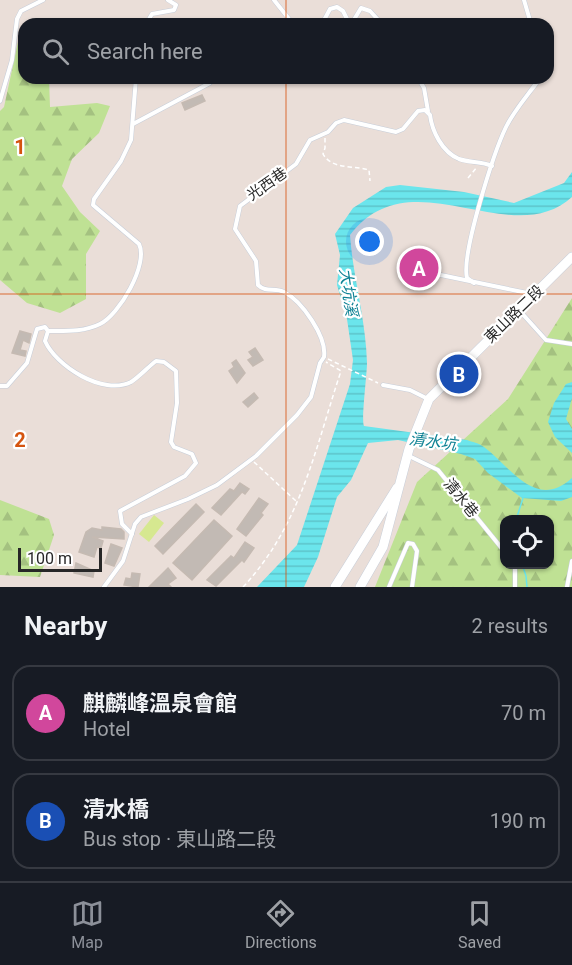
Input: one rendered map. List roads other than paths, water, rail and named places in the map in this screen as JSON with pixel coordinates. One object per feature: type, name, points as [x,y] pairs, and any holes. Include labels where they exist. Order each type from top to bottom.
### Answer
[{"type":"main road","name":"東山路二段","points":[[409,453],[416,428],[429,399],[572,257]]},
{"type":"main road","points":[[360,587],[382,547],[409,453]]},
{"type":"main road","points":[[334,587],[400,484]]},
{"type":"lane","points":[[0,101],[12,60],[17,19],[21,10],[43,0]]},
{"type":"lane","points":[[150,18],[152,14],[174,10],[177,7],[168,0]]},
{"type":"lane","points":[[274,0],[288,18]]},
{"type":"lane","points":[[524,0],[529,18]]},
{"type":"lane","points":[[325,18],[330,9],[337,8],[343,10],[347,18]]},
{"type":"lane","points":[[355,18],[361,8],[370,11],[376,18]]},
{"type":"lane","points":[[0,386],[7,386],[27,363],[37,329],[45,327],[48,331],[70,331],[102,323],[123,302],[132,283],[142,251],[139,244],[93,205],[94,199],[121,161],[131,140],[136,84]]},
{"type":"lane","points":[[133,124],[208,84]]},
{"type":"lane","points":[[422,84],[433,132],[452,154],[462,160],[492,166]]},
{"type":"lane","points":[[474,283],[467,278],[465,265],[492,166],[505,128],[536,84]]},
{"type":"lane","name":"光西巷","points":[[132,535],[135,524],[141,517],[188,500],[217,485],[252,460],[275,439],[311,397],[320,363],[324,359],[324,341],[313,321],[285,292],[268,291],[258,285],[256,261],[235,229],[236,216],[243,201],[284,175],[296,164],[310,140],[324,134],[344,120],[396,132],[403,129],[418,111],[428,112]]},
{"type":"lane","points":[[436,274],[534,294]]},
{"type":"lane","points":[[518,310],[546,340],[572,344]]},
{"type":"lane","points":[[48,331],[45,341],[48,348],[87,380],[106,385],[121,385],[132,381],[156,361],[164,362],[176,371],[177,403],[171,442],[174,447],[192,454],[196,463],[185,476],[120,511],[122,524],[132,535],[123,561],[104,587]]},
{"type":"lane","points":[[383,386],[410,390],[429,399]]},
{"type":"lane","name":"清水巷","points":[[409,453],[438,470],[500,546]]},
{"type":"lane","points":[[389,587],[408,543],[413,544],[417,551],[412,587]]},
{"type":"lane","points":[[567,587],[572,561]]},
{"type":"lane","points":[[515,569],[515,587]]},
{"type":"water","points":[[572,172],[572,197],[547,211],[520,215],[491,213],[431,203],[402,203],[375,213],[350,235],[366,347],[364,426],[467,440],[484,447],[514,474],[535,488],[546,490],[559,487],[572,478],[572,497],[561,501],[522,498],[488,473],[475,459],[461,454],[398,440],[368,443],[351,480],[337,497],[318,557],[304,587],[257,587],[297,545],[350,384],[353,360],[347,319],[337,285],[340,255],[335,234],[353,208],[386,187],[400,185],[464,192],[514,203],[564,183]]},
{"type":"water","points":[[572,382],[572,398],[566,419],[572,429],[572,453],[555,437],[548,422],[554,403],[566,384]]},
{"type":"waterway","points":[[518,515],[523,498]]},
{"type":"waterway","points":[[524,569],[527,587]]},
{"type":"place","name":"麒麟峰溫泉會館","points":[[419,268]]},
{"type":"place","name":"清水橋","points":[[459,374]]},
{"type":"water label","name":"大坑溪","points":[[349,292]]},
{"type":"water label","name":"清水坑","points":[[433,441]]}]
